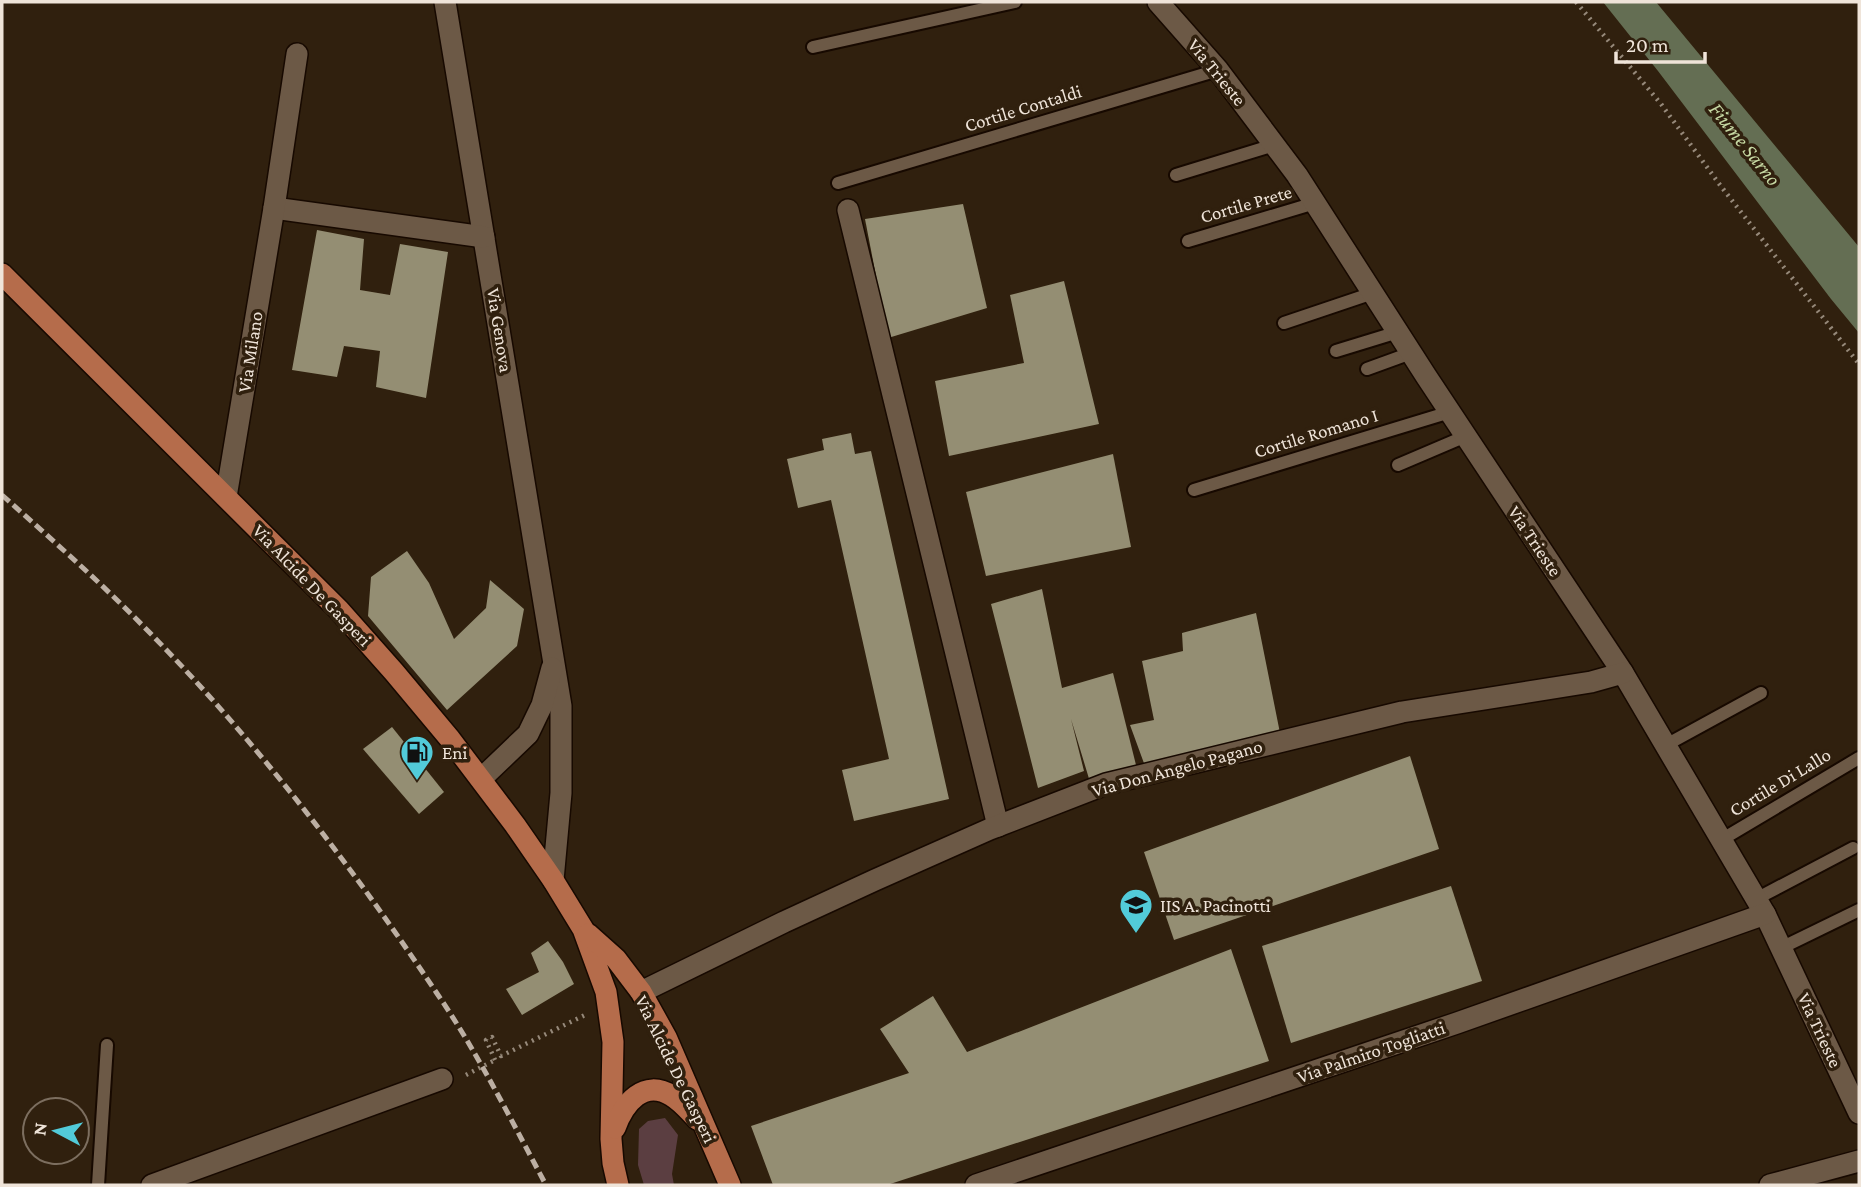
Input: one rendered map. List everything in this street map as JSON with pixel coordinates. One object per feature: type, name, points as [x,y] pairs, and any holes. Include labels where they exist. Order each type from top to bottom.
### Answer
[{"type":"main road","name":"Via Alcide De Gasperi","points":[[2,274],[339,610],[481,779],[553,880],[583,929],[608,1000],[613,1042],[611,1139],[618,1185]]},
{"type":"main road","name":"Via Alcide De Gasperi","points":[[583,929],[615,960],[641,992],[666,1037],[730,1185]]},
{"type":"main road","points":[[611,1139],[628,1101],[647,1091],[660,1091],[671,1095],[705,1126]]},
{"type":"street","name":"Via Genova","points":[[445,2],[561,706],[561,793],[553,880]]},
{"type":"street","name":"Via Trieste","points":[[1158,2],[1218,70],[1315,203],[1623,673],[1760,907],[1859,1113]]},
{"type":"street","name":"Via Milano","points":[[226,497],[297,54]]},
{"type":"street","points":[[274,208],[485,237]]},
{"type":"street","points":[[848,210],[998,826]]},
{"type":"street","name":"Via Genova","points":[[481,779],[528,734],[542,705],[555,659]]},
{"type":"street","name":"Via Don Angelo Pagano","points":[[641,992],[784,922],[998,826],[1106,784],[1402,712],[1591,682],[1623,673]]},
{"type":"street","name":"Via Palmiro Togliatti","points":[[976,1185],[1457,1023],[1760,907]]},
{"type":"street","points":[[152,1185],[442,1079]]},
{"type":"street","points":[[1770,1185],[1859,1161]]},
{"type":"lane","points":[[813,47],[1015,2]]},
{"type":"lane","name":"Cortile Contaldi","points":[[838,183],[1218,70]]},
{"type":"lane","points":[[1176,175],[1274,145]]},
{"type":"lane","name":"Cortile Prete","points":[[1188,241],[1315,203]]},
{"type":"lane","points":[[1284,323],[1373,293]]},
{"type":"lane","points":[[1336,351],[1398,332]]},
{"type":"lane","points":[[1367,369],[1411,353]]},
{"type":"lane","name":"Cortile Romano I","points":[[1194,491],[1450,412]]},
{"type":"lane","points":[[1398,465],[1466,436]]},
{"type":"lane","points":[[1666,745],[1761,693]]},
{"type":"lane","name":"Cortile Di Lallo","points":[[1721,840],[1859,758]]},
{"type":"lane","points":[[1760,907],[1853,848]]},
{"type":"lane","points":[[1781,948],[1859,910]]},
{"type":"lane","points":[[98,1185],[107,1045]]},
{"type":"path","points":[[1576,2],[1661,104],[1720,185],[1859,364]]},
{"type":"path","points":[[466,1075],[495,1060],[486,1040],[492,1037],[501,1056],[592,1011]]},
{"type":"shaded area","points":[[665,1118],[678,1135],[672,1174],[674,1185],[644,1185],[638,1165],[639,1129],[648,1121]]},
{"type":"water","name":"Fiume Sarno","points":[[1603,2],[1656,2],[1859,247],[1859,333],[1831,299]]},
{"type":"building","points":[[963,204],[987,308],[888,338],[865,219]]},
{"type":"building","points":[[317,230],[364,239],[360,290],[390,295],[400,244],[448,252],[426,398],[376,387],[380,351],[344,346],[337,377],[292,370]]},
{"type":"building","points":[[1064,281],[1099,424],[949,456],[935,381],[1024,363],[1010,295]]},
{"type":"building","points":[[851,433],[855,454],[871,451],[949,799],[854,821],[842,770],[889,759],[831,500],[798,508],[787,459],[824,450],[822,439]]},
{"type":"building","points":[[1113,454],[1131,547],[986,576],[966,492]]},
{"type":"building","points":[[407,551],[429,583],[454,639],[486,608],[490,580],[524,609],[517,646],[447,710],[368,616],[371,577]]},
{"type":"building","points":[[1042,589],[1062,688],[1113,673],[1137,769],[1090,782],[1071,719],[1084,771],[1038,788],[991,604]]},
{"type":"building","points":[[1256,613],[1280,733],[1145,766],[1130,725],[1154,720],[1142,661],[1183,651],[1182,633]]},
{"type":"building","points":[[392,727],[444,792],[419,814],[363,749]]},
{"type":"building","points":[[1410,756],[1439,849],[1174,940],[1144,852]]},
{"type":"building","points":[[1451,886],[1482,981],[1291,1043],[1262,946]]},
{"type":"building","points":[[548,941],[574,984],[522,1015],[506,989],[539,972],[531,953]]},
{"type":"building","points":[[1231,949],[1269,1061],[887,1185],[773,1185],[751,1126],[909,1073],[880,1029],[933,996],[967,1052]]},
{"type":"railway","points":[[2,495],[105,588],[163,647],[248,740],[288,789],[401,940],[451,1015],[494,1087],[546,1185]]},
{"type":"place","name":"Eni","points":[[417,782]]},
{"type":"place","name":"IIS A. Pacinotti","points":[[1136,935]]}]
